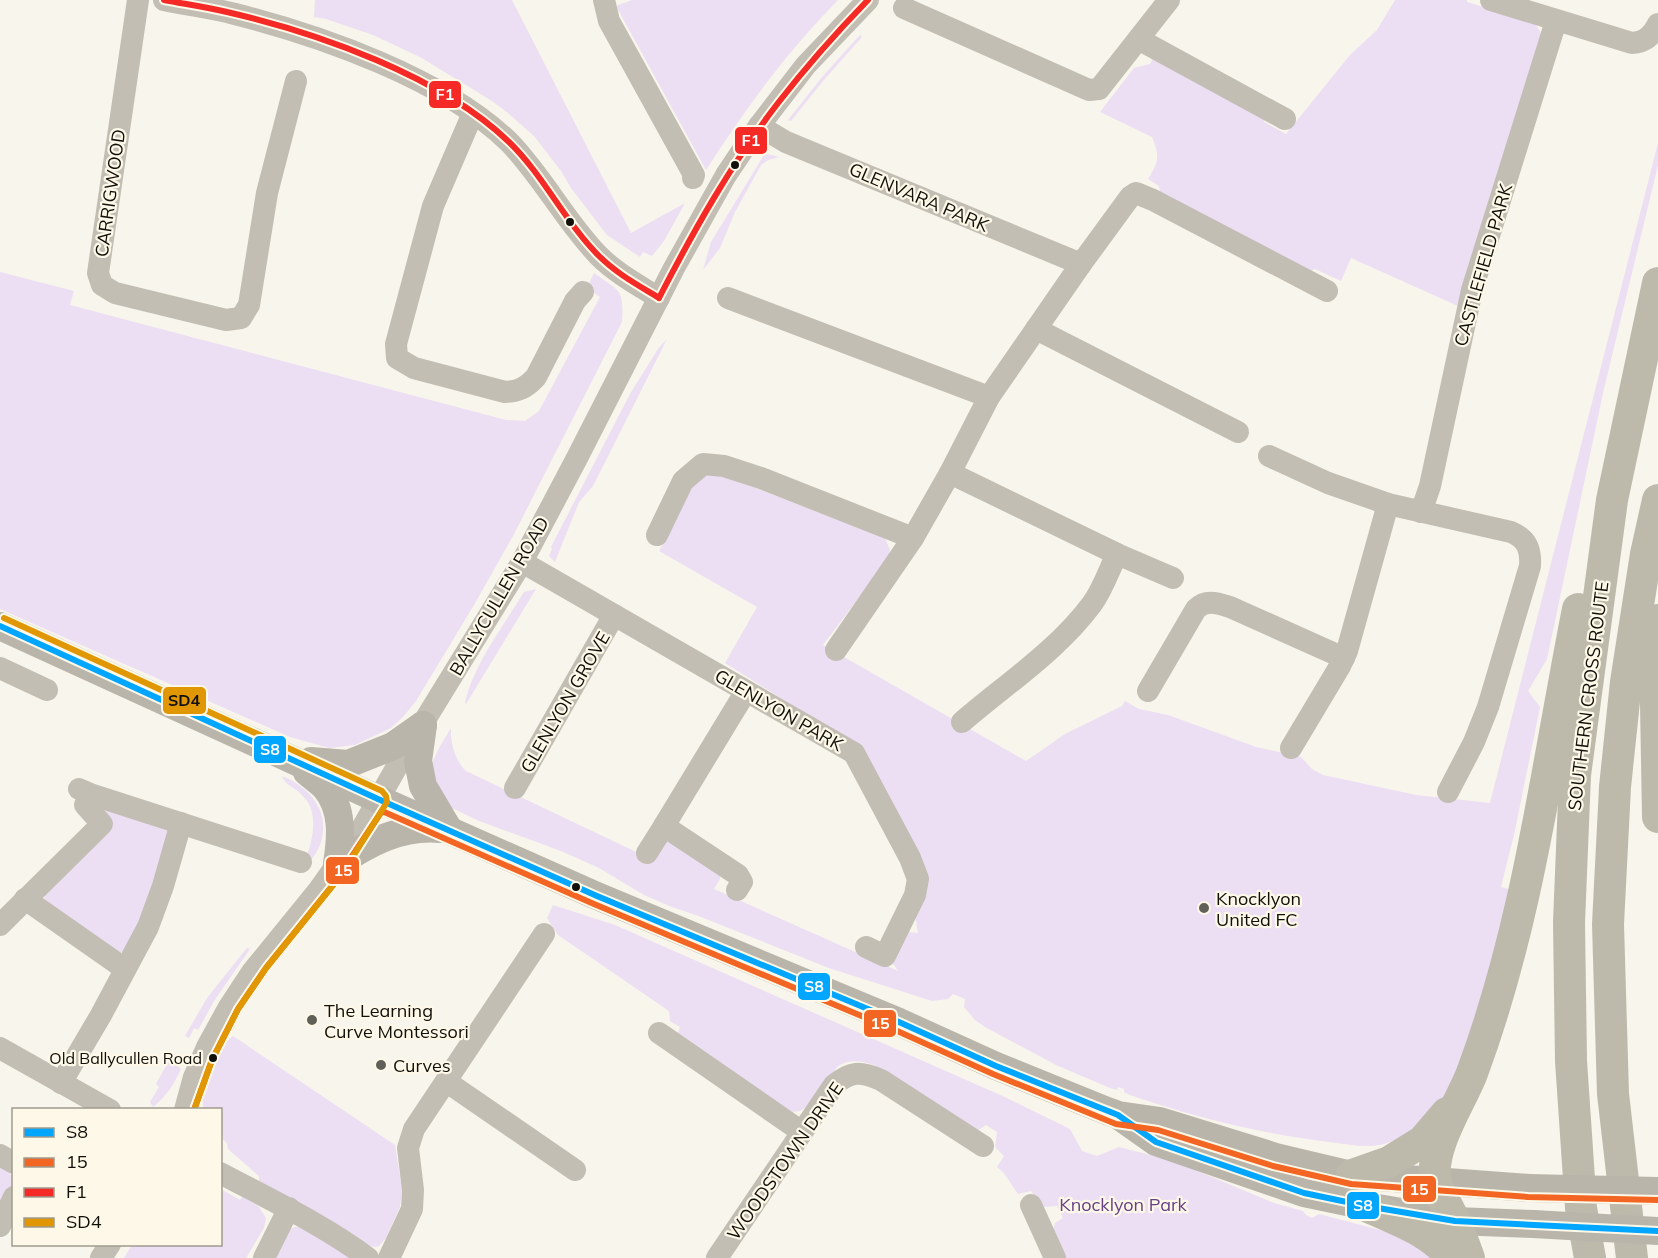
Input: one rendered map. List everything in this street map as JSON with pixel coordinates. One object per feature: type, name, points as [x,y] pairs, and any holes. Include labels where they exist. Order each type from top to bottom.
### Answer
[{"type":"highway","name":"SOUTHERN CROSS ROUTE","points":[[1590,1258],[1581,1208],[1571,1061],[1569,921],[1575,775],[1612,500],[1658,282]]},
{"type":"highway","points":[[1469,1258],[1435,1179],[1441,1141],[1471,1074],[1522,904],[1540,823],[1563,683],[1590,551],[1612,500]]},
{"type":"highway","name":"SOUTHERN CROSS ROUTE","points":[[1632,1258],[1613,1094],[1608,924],[1615,787],[1626,682],[1646,554],[1658,501]]},
{"type":"highway","points":[[1658,620],[1655,647],[1658,817]]},
{"type":"highway","points":[[1352,1175],[1389,1162],[1423,1141],[1457,1102]]},
{"type":"highway","points":[[1366,1206],[1442,1244],[1452,1258]]},
{"type":"main road","points":[[0,626],[378,799],[597,896],[899,1022],[996,1066],[1118,1115],[1156,1142],[1304,1193],[1366,1206],[1455,1221],[1658,1231]]},
{"type":"main road","points":[[291,759],[348,764],[393,746],[423,725]]},
{"type":"main road","points":[[423,725],[418,761],[423,786],[449,830]]},
{"type":"main road","points":[[291,759],[326,788],[337,808],[341,837],[337,864]]},
{"type":"main road","points":[[337,864],[367,844],[394,834],[431,828],[449,830]]},
{"type":"main road","points":[[1118,1115],[1160,1121],[1276,1157],[1352,1175],[1435,1179],[1529,1188],[1658,1191]]},
{"type":"street","name":"CARRIGWOOD","points":[[138,0],[98,273],[102,285],[115,293],[226,320],[240,318],[249,305],[267,193],[296,81]]},
{"type":"street","points":[[164,0],[234,7],[385,65],[430,87],[473,113],[507,141],[532,167],[556,203],[600,257],[621,274],[659,298]]},
{"type":"street","points":[[604,0],[609,21],[694,175],[693,178]]},
{"type":"street","name":"BALLYCULLEN ROAD","points":[[378,799],[522,562],[711,201],[759,126],[807,65],[868,0]]},
{"type":"street","points":[[904,8],[1089,90],[1099,89],[1140,40],[1169,0]]},
{"type":"street","points":[[1491,0],[1626,42],[1640,42],[1653,31]]},
{"type":"street","name":"CASTLEFIELD PARK","points":[[1421,512],[1430,486],[1472,290],[1556,21]]},
{"type":"street","points":[[1140,40],[1285,119]]},
{"type":"street","points":[[473,113],[433,206],[396,344],[397,358],[414,368],[505,392],[517,392],[536,377],[575,301],[583,292]]},
{"type":"street","name":"GLENVARA PARK","points":[[759,126],[786,142],[1081,264]]},
{"type":"street","points":[[836,650],[913,538],[989,397],[1130,197],[1136,193],[1153,200],[1326,291]]},
{"type":"street","points":[[728,298],[989,397]]},
{"type":"street","points":[[1036,328],[1238,432]]},
{"type":"street","points":[[1269,456],[1336,486],[1388,504],[1511,532],[1526,542],[1530,551],[1530,566],[1488,707],[1474,742],[1449,792]]},
{"type":"street","points":[[657,535],[683,481],[703,464],[724,466],[761,478],[913,538]]},
{"type":"street","points":[[950,473],[1117,554],[1173,578]]},
{"type":"street","points":[[1291,748],[1344,658],[1388,504]]},
{"type":"street","points":[[962,722],[1017,678],[1063,636],[1093,603],[1117,554]]},
{"type":"street","name":"GLENLYON PARK","points":[[522,562],[854,753],[910,858],[918,879],[915,895],[885,956],[866,947]]},
{"type":"street","points":[[1148,691],[1196,609],[1208,602],[1230,607],[1344,658]]},
{"type":"street","name":"GLENLYON GROVE","points":[[515,788],[614,615]]},
{"type":"street","points":[[0,668],[47,690]]},
{"type":"street","points":[[647,853],[746,691]]},
{"type":"street","points":[[0,925],[102,824],[82,797],[93,795],[301,862]]},
{"type":"street","points":[[186,1108],[194,1077],[229,1007],[252,972],[318,891],[361,830],[378,799]]},
{"type":"street","points":[[61,1083],[101,1015],[148,927],[181,824]]},
{"type":"street","points":[[664,826],[738,875],[742,882],[737,890]]},
{"type":"street","points":[[25,899],[125,969]]},
{"type":"street","points":[[389,1258],[412,1209],[413,1190],[408,1148],[414,1129],[544,934]]},
{"type":"street","points":[[659,1033],[802,1132]]},
{"type":"street","points":[[0,1048],[106,1108]]},
{"type":"street","name":"WOODSTOWN DRIVE","points":[[717,1258],[834,1085],[844,1076],[857,1073],[881,1080],[983,1146]]},
{"type":"street","points":[[447,1082],[575,1170]]},
{"type":"street","points":[[222,1174],[337,1235],[368,1258]]},
{"type":"street","points":[[0,1226],[12,1201]]},
{"type":"street","points":[[264,1258],[289,1208]]},
{"type":"street","points":[[1035,1214],[1055,1258]]},
{"type":"green space","points":[[315,0],[512,0],[631,233],[685,203],[664,241],[652,256],[643,252],[640,257],[607,235],[534,136],[508,113],[420,57],[373,35],[314,17]]},
{"type":"green space","points":[[632,0],[838,0],[801,40],[768,82],[706,170],[616,6]]},
{"type":"green space","points":[[1395,0],[1467,0],[1467,2],[1534,22],[1541,33],[1458,306],[1351,258],[1341,281],[1315,269],[1308,272],[1161,196],[1159,186],[1148,179],[1157,159],[1152,137],[1100,112],[1134,68],[1150,64],[1154,56],[1265,117],[1264,122],[1286,134],[1350,55],[1377,30]]},
{"type":"green space","points":[[860,35],[862,37],[791,121],[788,120],[823,76]]},
{"type":"green space","name":"Knocklyon United FC","points":[[1658,143],[1658,165],[1603,393],[1547,659],[1528,691],[1540,707],[1501,887],[1512,890],[1482,1001],[1459,1065],[1443,1099],[1431,1117],[1407,1134],[1385,1144],[1373,1146],[1304,1139],[1228,1124],[1130,1095],[1124,1092],[1124,1089],[1110,1088],[1056,1065],[985,1027],[975,1020],[964,1007],[965,999],[953,994],[948,999],[932,1001],[829,968],[644,895],[599,868],[561,851],[479,821],[452,808],[444,801],[432,763],[451,728],[454,751],[466,771],[653,860],[664,843],[669,841],[720,873],[720,879],[714,889],[898,971],[892,962],[909,932],[918,933],[915,916],[922,895],[854,744],[725,663],[757,607],[659,551],[674,525],[691,480],[708,473],[719,474],[885,538],[890,550],[888,559],[823,645],[1026,761],[1065,734],[1122,706],[1125,701],[1139,709],[1168,715],[1256,747],[1301,757],[1312,769],[1323,775],[1416,795],[1490,803]]},
{"type":"green space","points":[[764,155],[779,157],[761,165],[735,212],[720,248],[703,270],[711,242]]},
{"type":"green space","points":[[0,272],[74,291],[70,305],[506,420],[525,421],[539,411],[600,297],[587,288],[594,273],[615,288],[621,297],[622,322],[513,536],[416,701],[391,728],[355,745],[329,748],[290,737],[0,609]]},
{"type":"green space","points":[[667,339],[593,486],[579,502],[555,562],[549,556],[551,547],[630,394],[658,349]]},
{"type":"green space","points":[[536,589],[466,704],[469,688],[490,646],[524,592]]},
{"type":"green space","points":[[282,776],[309,794],[321,812],[323,822],[320,845],[301,872],[311,843],[312,812],[302,795],[285,782]]},
{"type":"green space","points":[[93,803],[169,831],[155,894],[123,952],[116,953],[44,901],[45,893],[113,825]]},
{"type":"green space","name":"Knocklyon Park","points":[[553,905],[615,925],[1007,1098],[1070,1129],[1082,1151],[1097,1156],[1119,1147],[1154,1156],[1188,1167],[1274,1203],[1303,1211],[1312,1218],[1319,1214],[1399,1235],[1435,1258],[1065,1258],[1053,1231],[1055,1223],[1063,1218],[1057,1206],[1042,1207],[1031,1191],[1018,1194],[997,1167],[1004,1156],[995,1147],[997,1132],[986,1125],[977,1131],[874,1065],[860,1062],[847,1062],[838,1066],[806,1107],[800,1111],[790,1112],[678,1033],[680,1027],[670,1021],[669,1011],[558,935],[547,918]]},
{"type":"green space","points":[[247,948],[250,949],[214,1001],[198,1030],[194,1028],[189,1038],[185,1036],[207,998]]},
{"type":"green space","points":[[233,1036],[395,1145],[402,1189],[400,1207],[386,1238],[379,1246],[369,1246],[259,1183],[259,1176],[228,1149],[227,1143],[222,1139],[222,1108],[204,1108],[202,1100],[209,1070],[226,1042]]},
{"type":"green space","points":[[173,1053],[182,1057],[177,1066],[181,1069],[170,1090],[153,1107],[150,1102],[159,1087],[156,1084]]},
{"type":"green space","points":[[0,1165],[12,1176],[12,1192],[0,1216]]},
{"type":"green space","points":[[222,1190],[240,1200],[243,1196],[259,1207],[266,1218],[264,1228],[246,1258],[124,1258],[131,1246],[222,1246]]},
{"type":"green space","points":[[294,1227],[301,1227],[355,1258],[274,1258],[287,1231]]},
{"type":"transit line","name":"F1","points":[[164,0],[227,12],[300,32],[377,60],[449,97],[481,118],[522,155],[576,229],[599,256],[620,274],[659,298]]},
{"type":"transit line","name":"F1","points":[[659,298],[714,198],[744,150],[810,63],[868,0]]},
{"type":"transit line","name":"SD4","points":[[4,618],[382,791],[386,796],[387,802],[342,874],[266,968],[238,1009],[212,1060],[195,1108]]},
{"type":"transit line","name":"S8","points":[[0,626],[378,799],[597,896],[899,1022],[996,1066],[1118,1115],[1156,1142],[1304,1193],[1366,1206],[1455,1221],[1658,1231]]},
{"type":"transit line","name":"15","points":[[195,1108],[212,1060],[238,1009],[266,968],[333,885],[382,811],[594,904],[1116,1124],[1158,1130],[1273,1166],[1351,1184],[1528,1197],[1658,1200]]},
{"type":"place","name":"Knocklyon United FC","points":[[1204,908]]},
{"type":"place","name":"The Learning Curve Montessori","points":[[312,1020]]},
{"type":"place","name":"Old Ballycullen Road","points":[[213,1058]]},
{"type":"place","name":"Curves","points":[[381,1065]]}]
